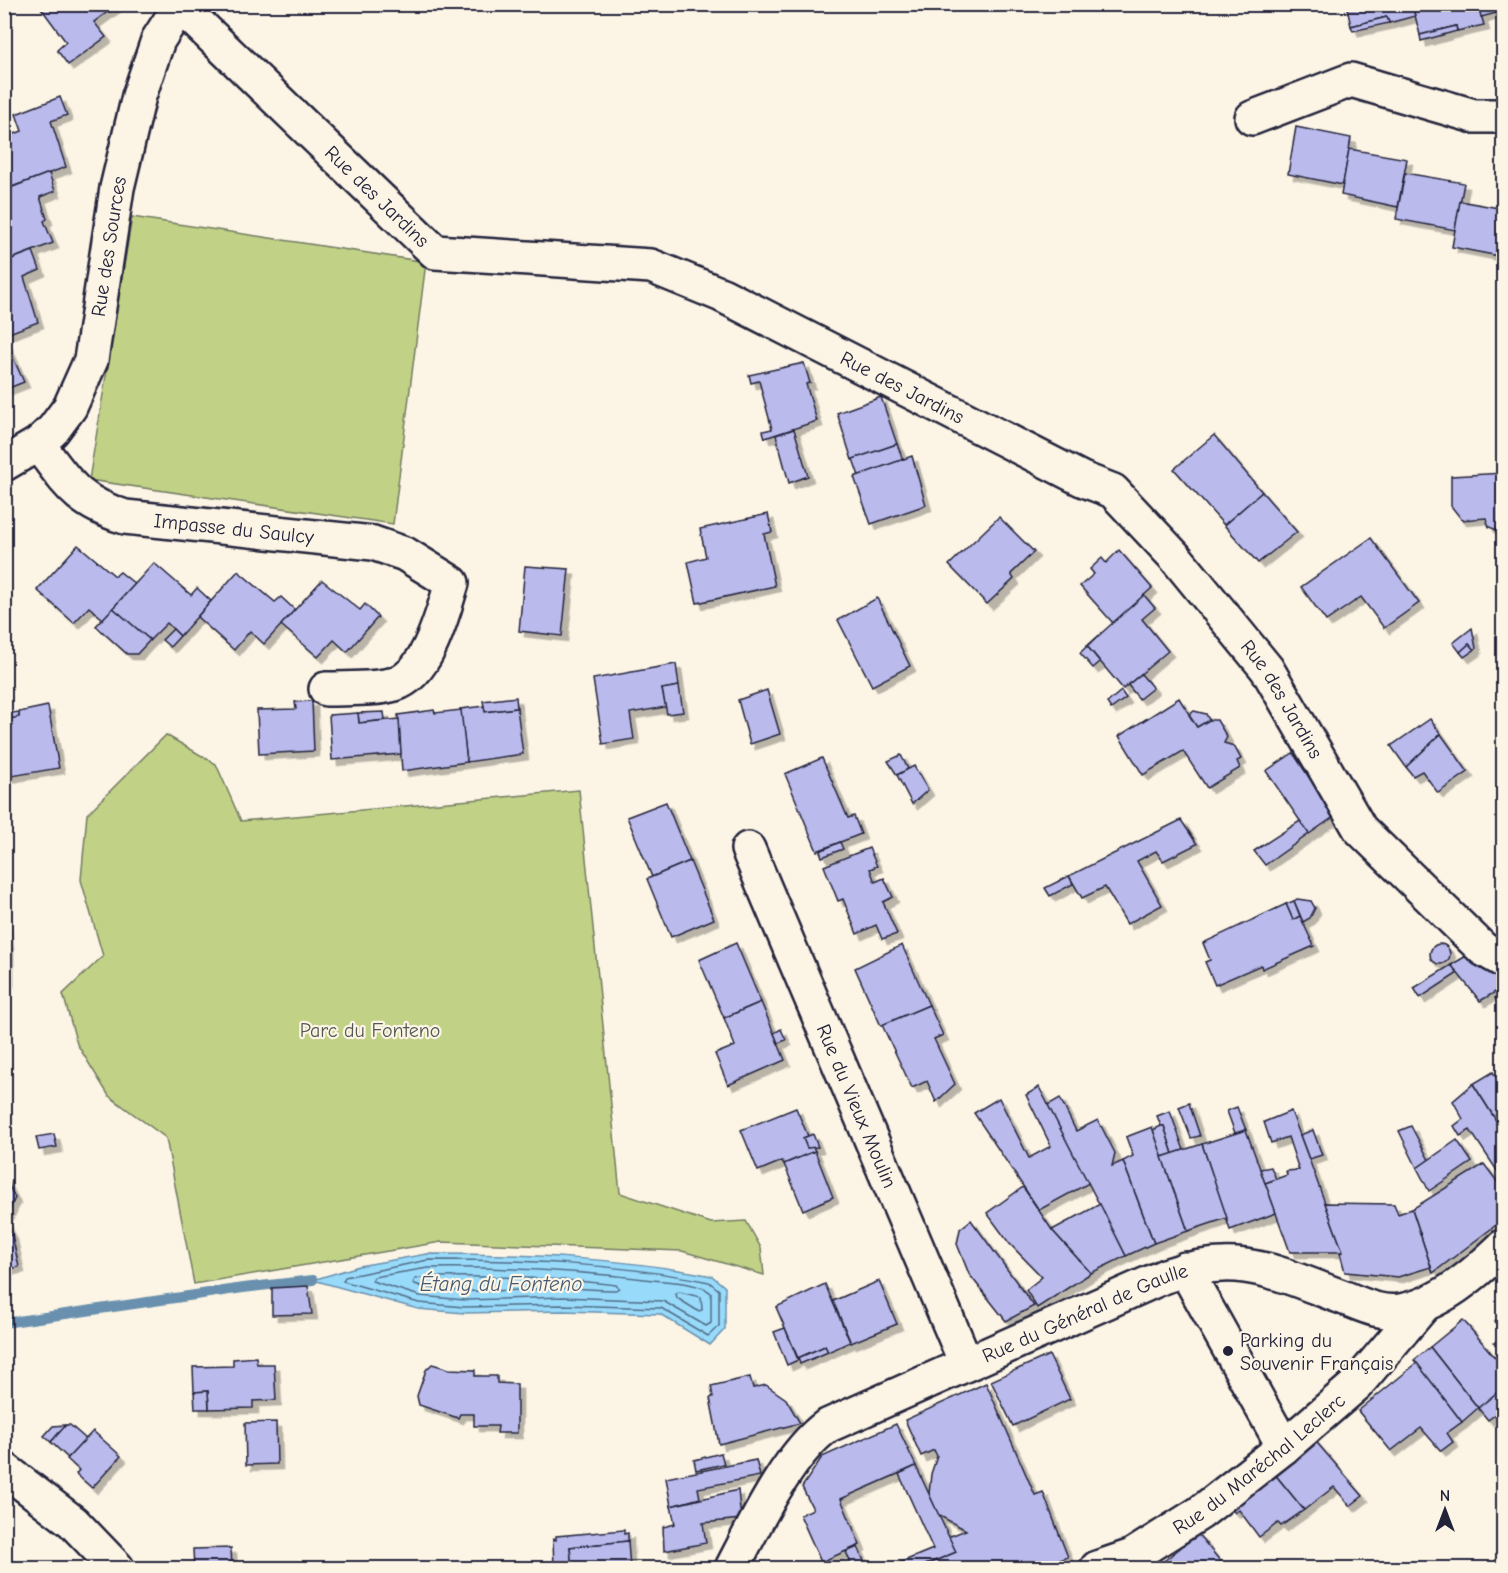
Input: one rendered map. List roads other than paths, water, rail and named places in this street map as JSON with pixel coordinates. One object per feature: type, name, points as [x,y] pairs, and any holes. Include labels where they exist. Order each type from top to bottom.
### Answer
[{"type":"street","name":"Rue des Sources","points":[[4,464],[38,444],[53,430],[70,407],[91,360],[117,188],[139,96],[158,40],[180,5]]},
{"type":"street","name":"Rue des Jardins","points":[[180,5],[435,252],[651,266],[722,295],[1082,479],[1113,491],[1176,558],[1267,669],[1360,829],[1483,949],[1503,961]]},
{"type":"street","points":[[1252,118],[1351,80],[1474,116],[1503,116]]},
{"type":"street","name":"Impasse du Saulcy","points":[[38,444],[75,492],[98,508],[125,517],[373,543],[405,554],[452,583],[440,623],[412,674],[394,684],[326,689]]},
{"type":"street","name":"Rue du Vieux Moulin","points":[[748,849],[966,1363]]},
{"type":"street","name":"Rue du Général de Gaulle","points":[[732,1569],[766,1506],[796,1459],[818,1433],[839,1419],[1185,1269],[1224,1263],[1260,1266],[1371,1308],[1400,1311],[1424,1305],[1482,1268],[1503,1246]]},
{"type":"street","points":[[1185,1269],[1284,1447]]},
{"type":"street","name":"Rue du Maréchal Leclerc","points":[[1097,1569],[1132,1556],[1200,1513],[1284,1447],[1357,1384],[1424,1305]]},
{"type":"street","points":[[4,1469],[73,1521],[117,1569]]},
{"type":"water","name":"Étang du Fonteno","points":[[427,1254],[570,1258],[641,1265],[712,1276],[725,1287],[725,1329],[710,1345],[660,1314],[563,1311],[464,1313],[418,1309],[313,1280],[359,1266]]},
{"type":"waterway","points":[[4,1323],[313,1280]]},
{"type":"place","name":"Parking du Souvenir Français","points":[[1228,1351]]},
{"type":"park label","name":"Parc du Fonteno","points":[[370,1030]]}]
